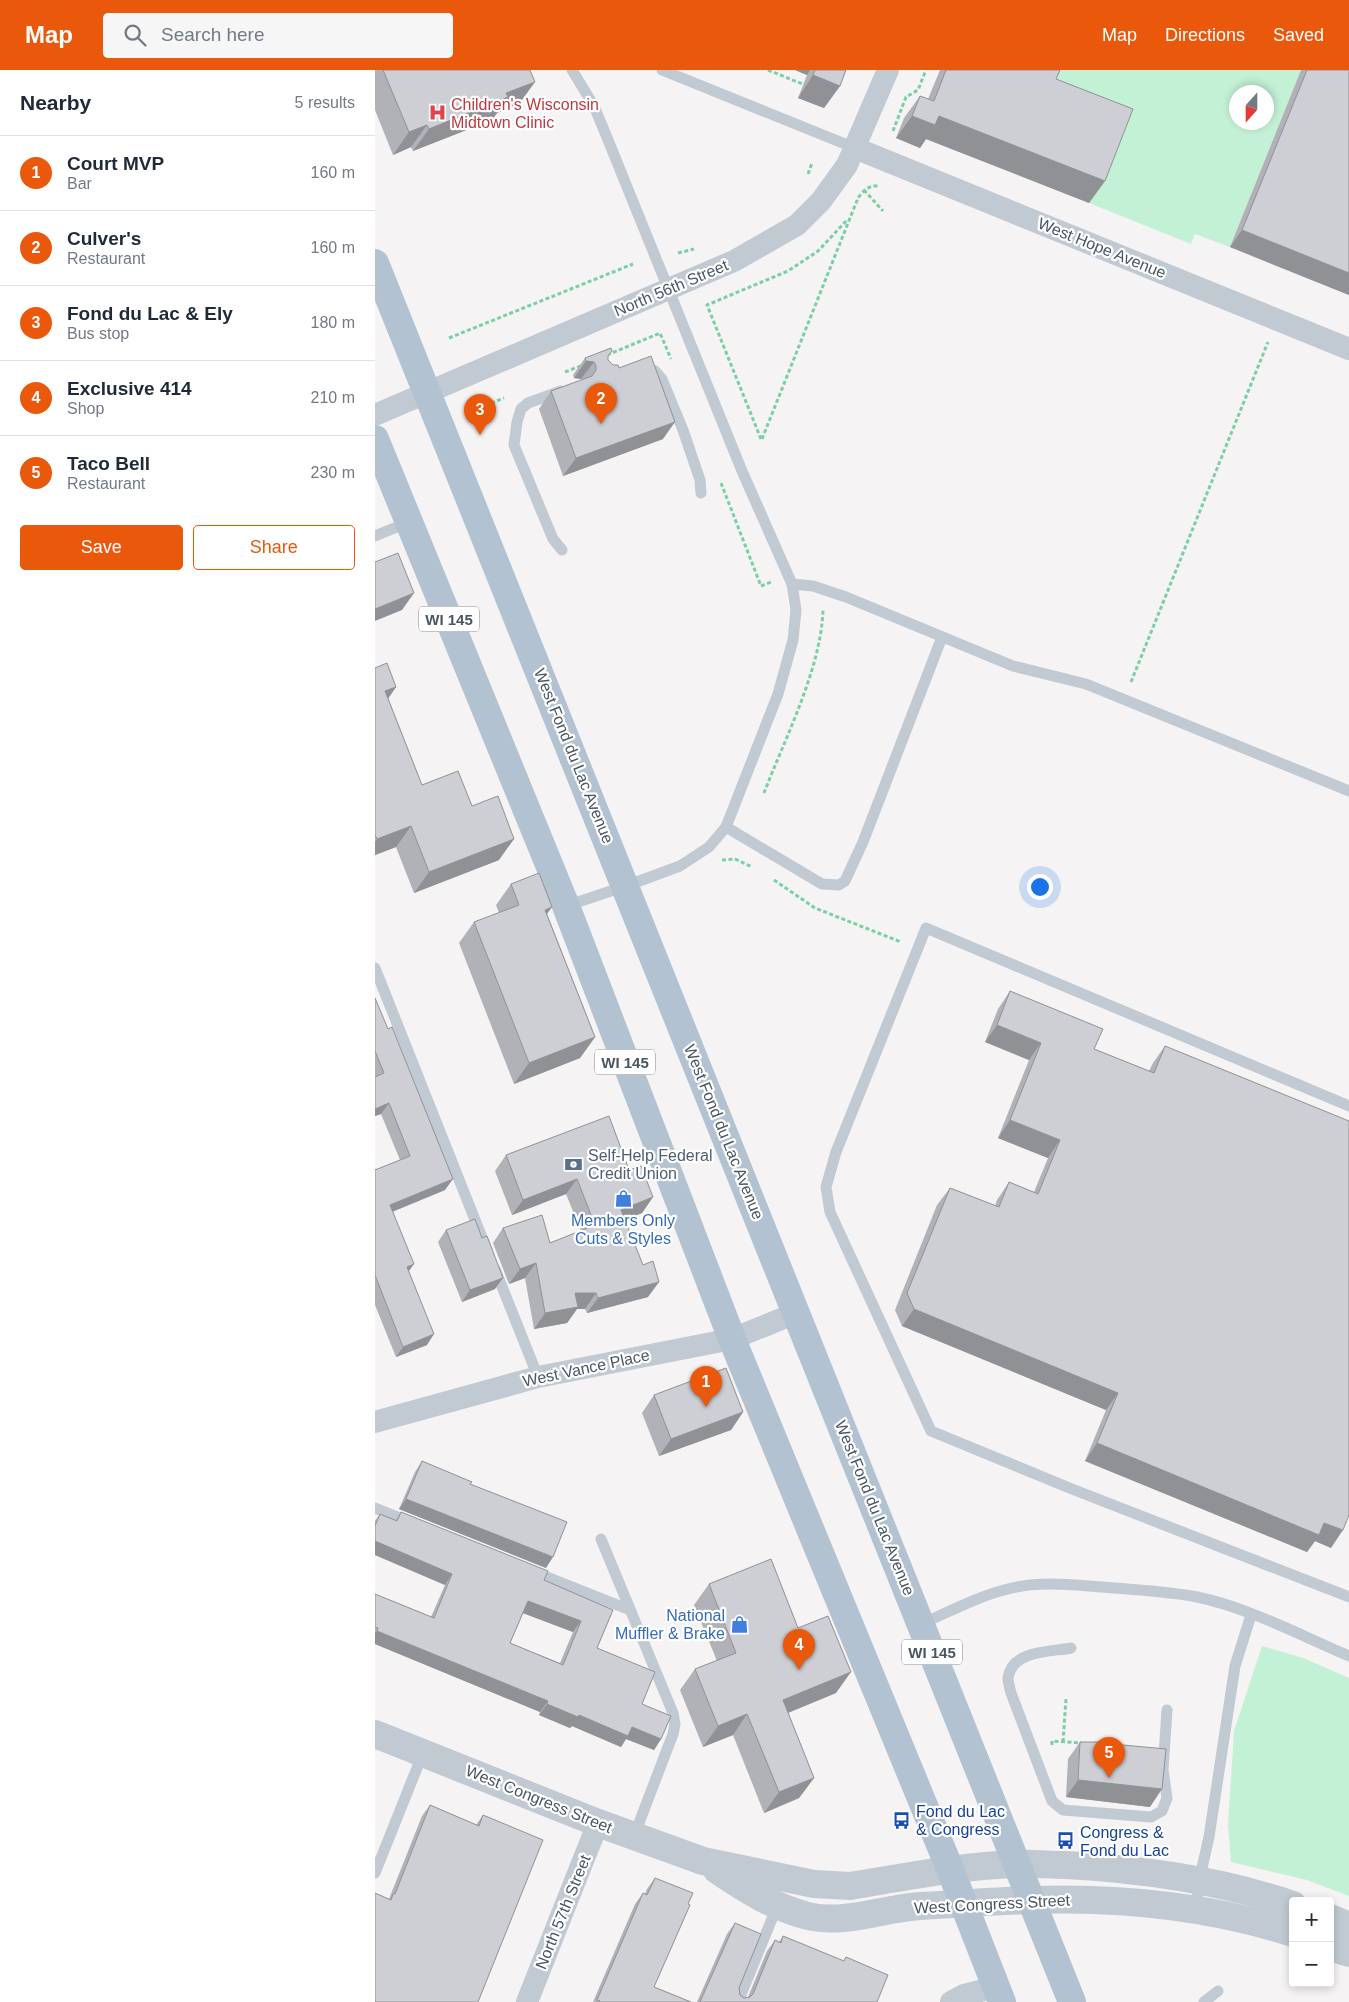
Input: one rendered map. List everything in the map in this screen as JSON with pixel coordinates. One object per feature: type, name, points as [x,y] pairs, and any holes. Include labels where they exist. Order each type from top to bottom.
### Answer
[{"type":"main road","name":"West Fond du Lac Avenue","points":[[375,263],[1072,2002]]},
{"type":"main road","name":"WI 145","points":[[375,439],[565,906],[733,1339],[950,1869],[999,1995]]},
{"type":"street","name":"North 56th Street","points":[[375,415],[734,261],[797,225],[821,201],[847,165],[888,70]]},
{"type":"street","name":"West Hope Avenue","points":[[855,148],[1349,349]]},
{"type":"street","name":"West Vance Place","points":[[375,1422],[538,1377],[733,1339],[796,1313]]},
{"type":"street","name":"West Congress Street","points":[[375,1734],[598,1823],[703,1861],[745,1889],[782,1892],[850,1886],[950,1869],[1017,1864],[1102,1866],[1199,1881],[1269,1897],[1289,1904]]},
{"type":"street","name":"North 57th Street","points":[[527,2002],[598,1823]]},
{"type":"street","name":"West Congress Street","points":[[782,1892],[808,1916],[835,1919],[913,1907],[1030,1900],[1143,1903],[1196,1910],[1241,1919],[1289,1933]]},
{"type":"street","points":[[1334,1920],[1349,1926]]},
{"type":"street","points":[[1334,1948],[1349,1953]]},
{"type":"street","points":[[951,2002],[964,1995],[999,1995]]},
{"type":"lane","points":[[565,906],[680,866],[709,847],[726,827],[777,694],[793,640],[796,610],[792,584],[742,471],[670,289],[594,106],[572,70]]},
{"type":"lane","points":[[662,70],[855,148]]},
{"type":"lane","points":[[632,365],[637,364],[648,367],[655,371],[662,379],[695,463],[700,480],[701,493]]},
{"type":"lane","points":[[562,550],[553,540],[514,446],[517,422],[521,409],[528,404],[569,388]]},
{"type":"lane","points":[[375,536],[409,522]]},
{"type":"lane","points":[[792,584],[813,586],[846,597],[1013,666],[1087,684],[1349,791]]},
{"type":"lane","points":[[726,827],[823,884],[839,885],[845,881],[863,842],[942,637]]},
{"type":"lane","points":[[1349,1106],[926,928],[836,1152],[826,1187],[830,1212],[931,1431],[1072,1489],[1349,1598]]},
{"type":"lane","points":[[375,968],[538,1377]]},
{"type":"lane","points":[[375,1508],[421,1526]]},
{"type":"lane","points":[[601,1539],[673,1713],[675,1724],[673,1734],[634,1836]]},
{"type":"lane","points":[[521,1566],[630,1610]]},
{"type":"lane","points":[[921,1624],[981,1597],[1013,1588],[1050,1583],[1197,1597],[1251,1615],[1349,1656]]},
{"type":"lane","points":[[1196,1910],[1199,1881],[1209,1837],[1235,1666],[1251,1615]]},
{"type":"lane","points":[[1071,1648],[1020,1658],[1012,1666],[1008,1679],[1011,1693],[1052,1801],[1063,1810],[1151,1817],[1162,1811],[1167,1798],[1163,1770],[1167,1710]]},
{"type":"lane","points":[[375,1873],[423,1753]]},
{"type":"lane","points":[[738,2002],[782,1892]]},
{"type":"lane","points":[[1204,2002],[1218,1991]]},
{"type":"path","points":[[768,70],[813,89]]},
{"type":"path","points":[[893,132],[906,97],[918,90],[926,70]]},
{"type":"path","points":[[848,219],[818,251],[788,272],[707,304],[762,439],[848,219],[864,190],[874,186],[882,186]]},
{"type":"path","points":[[864,190],[883,211]]},
{"type":"path","points":[[449,338],[633,264]]},
{"type":"path","points":[[606,355],[661,333],[671,360]]},
{"type":"path","points":[[1125,699],[1270,338]]},
{"type":"path","points":[[561,374],[588,363]]},
{"type":"path","points":[[479,408],[507,397]]},
{"type":"path","points":[[719,480],[761,586],[772,582]]},
{"type":"path","points":[[764,793],[810,676],[823,629],[823,610]]},
{"type":"path","points":[[714,861],[735,859],[756,869]]},
{"type":"path","points":[[770,878],[815,908],[918,948]]},
{"type":"path","points":[[1063,1742],[1066,1700]]},
{"type":"path","points":[[1037,1761],[1052,1754],[1052,1741],[1090,1744]]},
{"type":"green space","points":[[1053,70],[1301,70],[1230,247],[1195,234],[1191,244],[1089,203],[1041,101]]},
{"type":"green space","points":[[1262,1646],[1303,1658],[1349,1678],[1349,1896],[1307,1880],[1231,1862],[1228,1825],[1234,1731]]},
{"type":"building","name":"Children's Wisconsin Midtown Clinic","points":[[383,70],[530,70],[535,82],[506,93],[508,97],[429,129],[427,125],[409,132]]},
{"type":"building","points":[[815,70],[846,70],[840,86],[813,75]]},
{"type":"building","points":[[946,70],[1060,70],[1056,79],[1133,109],[1105,181],[939,116],[935,125],[912,116],[920,96],[934,101]]},
{"type":"building","points":[[1307,70],[1349,70],[1349,273],[1242,230]]},
{"type":"building","points":[[611,348],[612,351],[608,356],[608,360],[613,365],[618,365],[619,368],[651,356],[675,422],[576,458],[551,391],[592,376],[596,366],[594,362],[586,361],[585,358]]},
{"type":"building","points":[[398,553],[414,593],[375,609],[375,562]]},
{"type":"building","points":[[387,663],[396,687],[385,691],[422,785],[458,771],[472,806],[498,796],[514,839],[429,872],[411,826],[377,839],[375,835],[375,668]]},
{"type":"building","points":[[539,873],[552,907],[545,910],[595,1037],[529,1063],[474,922],[519,905],[511,884]]},
{"type":"building","points":[[1010,991],[1103,1029],[1094,1049],[1154,1073],[1165,1046],[1349,1121],[1349,1515],[1343,1530],[1324,1523],[1319,1535],[1097,1443],[1118,1393],[914,1309],[907,1293],[950,1188],[999,1207],[1009,1182],[1038,1194],[1060,1140],[1010,1120],[1041,1043],[997,1025]]},
{"type":"building","points":[[375,998],[388,1029],[392,1027],[453,1179],[390,1205],[414,1264],[407,1267],[434,1334],[403,1347],[375,1275],[375,1170],[410,1156],[389,1103],[375,1109],[375,1077],[384,1073],[375,1051]]},
{"type":"building","points":[[609,1116],[629,1170],[641,1166],[653,1197],[621,1210],[643,1265],[653,1261],[659,1282],[598,1298],[596,1293],[575,1293],[578,1307],[545,1313],[536,1263],[520,1269],[503,1228],[542,1215],[550,1243],[595,1225],[577,1179],[523,1200],[506,1155]]},
{"type":"building","points":[[475,1219],[482,1238],[487,1236],[503,1278],[470,1290],[446,1230]]},
{"type":"building","points":[[726,1368],[743,1412],[671,1439],[654,1395]]},
{"type":"building","points":[[422,1461],[472,1482],[470,1484],[567,1522],[553,1557],[406,1499]]},
{"type":"building","points":[[401,1512],[548,1571],[544,1580],[613,1610],[597,1648],[655,1672],[642,1704],[671,1716],[661,1739],[632,1727],[628,1736],[579,1715],[578,1717],[547,1704],[548,1701],[377,1631],[378,1628],[375,1627],[375,1594],[434,1618],[452,1574],[375,1541],[375,1526],[380,1514],[397,1521]],"holes":[[[528,1601],[581,1621],[563,1665],[510,1643]]]},
{"type":"building","points":[[771,1559],[798,1628],[828,1616],[851,1672],[783,1700],[814,1778],[779,1792],[747,1714],[718,1726],[695,1669],[736,1653],[709,1584]]},
{"type":"building","points":[[1080,1742],[1112,1742],[1112,1744],[1166,1749],[1162,1789],[1078,1780]]},
{"type":"building","points":[[430,1805],[479,1826],[483,1815],[543,1840],[478,2002],[375,2002],[375,1893],[391,1900],[393,1894],[395,1894]]},
{"type":"building","points":[[655,1878],[693,1893],[688,1904],[690,1905],[654,1987],[691,2002],[599,2002],[597,2000],[643,1893],[647,1895]]},
{"type":"building","points":[[735,1923],[761,1934],[739,1988],[740,1995],[744,1998],[750,1997],[753,1994],[775,1940],[781,1943],[783,1936],[844,1961],[846,1957],[888,1975],[877,2002],[700,2002]]},
{"type":"place","name":"Children's Wisconsin Midtown Clinic","points":[[437,113]]},
{"type":"place","name":"Culver's","points":[[601,424]]},
{"type":"place","name":"Fond du Lac & Ely","points":[[480,435]]},
{"type":"place","name":"Self-Help Federal Credit Union","points":[[574,1164]]},
{"type":"place","name":"Members Only Cuts & Styles","points":[[623,1199]]},
{"type":"place","name":"Court MVP","points":[[706,1407]]},
{"type":"place","name":"National Muffler & Brake","points":[[739,1624]]},
{"type":"place","name":"Exclusive 414","points":[[799,1670]]},
{"type":"place","name":"Taco Bell","points":[[1109,1778]]},
{"type":"place","name":"Fond du Lac & Congress","points":[[902,1820]]},
{"type":"place","name":"Congress & Fond du Lac","points":[[1066,1841]]}]
